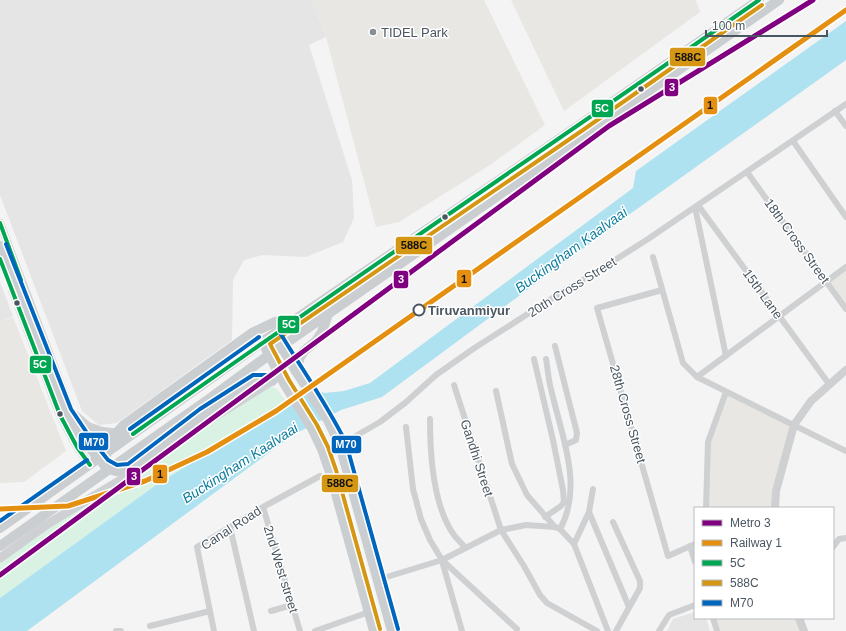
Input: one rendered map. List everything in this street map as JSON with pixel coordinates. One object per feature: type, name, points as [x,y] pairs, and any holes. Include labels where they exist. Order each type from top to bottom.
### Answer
[{"type":"main road","points":[[0,528],[262,342],[759,0]]},
{"type":"main road","points":[[0,546],[209,400],[269,354],[779,0]]},
{"type":"main road","points":[[0,246],[66,412],[84,440],[104,465],[116,471],[131,469],[204,414],[256,380],[277,378]]},
{"type":"main road","points":[[296,371],[300,356],[316,341],[322,332],[328,314]]},
{"type":"main road","points":[[104,465],[109,441],[124,425],[252,333],[275,322],[294,320]]},
{"type":"main road","points":[[274,334],[328,420],[340,445],[392,631]]},
{"type":"main road","points":[[262,342],[269,354],[277,378],[296,402],[312,428],[322,449],[330,472],[374,631]]},
{"type":"main road","points":[[256,380],[259,373],[259,362]]},
{"type":"main road","points":[[0,558],[46,525],[132,473],[214,417],[277,378]]},
{"type":"street","name":"20th Cross Street","points":[[340,445],[380,422],[405,403],[436,375],[473,349],[642,243],[846,104]]},
{"type":"street","points":[[835,111],[846,126]]},
{"type":"street","points":[[793,141],[846,217]]},
{"type":"street","name":"18th Cross Street","points":[[747,172],[846,309]]},
{"type":"street","points":[[697,206],[726,356]]},
{"type":"street","name":"15th Lane","points":[[697,206],[829,384]]},
{"type":"street","points":[[0,223],[71,411],[88,426],[102,431],[133,434]]},
{"type":"street","points":[[652,257],[683,363],[697,377],[846,451]]},
{"type":"street","points":[[0,259],[60,415],[77,447],[90,464]]},
{"type":"street","points":[[697,377],[846,267]]},
{"type":"street","name":"28th Cross Street","points":[[662,290],[597,308],[668,556],[693,545]]},
{"type":"street","points":[[555,346],[576,433],[576,440],[565,445]]},
{"type":"street","points":[[534,359],[553,440],[564,502],[561,506],[545,516]]},
{"type":"street","points":[[546,359],[550,387],[565,445],[571,483],[570,499],[566,517],[557,528]]},
{"type":"street","points":[[775,507],[776,491],[794,425],[811,401],[846,370]]},
{"type":"street","name":"Gandhi Street","points":[[454,386],[501,530],[543,599],[547,603],[597,631]]},
{"type":"street","points":[[496,391],[512,464],[527,495],[545,516],[574,544],[608,631]]},
{"type":"street","points":[[706,507],[708,442],[726,392]]},
{"type":"street","points":[[430,419],[434,480],[438,499],[445,519],[454,534],[466,548]]},
{"type":"street","points":[[406,427],[413,489],[418,510],[430,540],[442,560],[462,631]]},
{"type":"street","points":[[77,447],[102,431]]},
{"type":"street","name":"Canal Road","points":[[214,631],[197,547],[263,507],[320,476]]},
{"type":"street","points":[[574,544],[589,512],[593,489]]},
{"type":"street","name":"2nd West street","points":[[263,507],[300,631]]},
{"type":"street","points":[[589,512],[629,607]]},
{"type":"street","points":[[613,522],[640,581],[640,588],[616,631]]},
{"type":"street","points":[[377,580],[442,560],[501,530],[526,525],[557,528]]},
{"type":"street","points":[[230,527],[254,631]]},
{"type":"street","points":[[834,546],[839,539],[846,538]]},
{"type":"street","points":[[442,560],[517,629]]},
{"type":"street","points":[[659,631],[669,615],[694,604]]},
{"type":"street","points":[[271,611],[292,605]]},
{"type":"street","points":[[150,626],[210,611]]},
{"type":"street","points":[[315,631],[369,612]]},
{"type":"street","points":[[713,619],[717,631]]},
{"type":"street","points":[[799,619],[804,631]]},
{"type":"street","points":[[116,631],[121,631]]},
{"type":"shaded area","points":[[0,0],[312,0],[326,37],[309,45],[352,180],[354,218],[343,242],[306,257],[263,255],[244,260],[233,280],[232,340],[117,423],[99,425],[82,411],[0,195]]},
{"type":"shaded area","points":[[312,0],[484,0],[545,125],[490,165],[399,222],[376,227],[326,37]]},
{"type":"shaded area","points":[[511,0],[696,0],[700,12],[564,111]]},
{"type":"shaded area","points":[[846,267],[846,309],[826,281]]},
{"type":"shaded area","points":[[0,282],[13,316],[0,322]]},
{"type":"shaded area","points":[[13,317],[66,451],[24,482],[0,483],[0,322]]},
{"type":"shaded area","points":[[726,392],[794,425],[775,507],[706,507],[708,442]]},
{"type":"shaded area","points":[[694,612],[694,619],[706,619],[710,631],[667,631],[673,619]]},
{"type":"shaded area","points":[[713,619],[799,619],[804,631],[717,631]]},
{"type":"green space","points":[[270,386],[277,389],[289,405],[156,485],[0,598],[0,563],[67,515]]},
{"type":"water","name":"Buckingham Kaalvaai","points":[[846,21],[846,60],[630,214],[382,397],[341,410],[293,435],[27,631],[0,631],[0,598],[156,485],[314,388],[324,393],[344,391],[370,383],[633,188],[636,171]]},
{"type":"metro line","name":"3","points":[[0,575],[609,126],[813,0]]},
{"type":"rail line","name":"1","points":[[0,509],[68,506],[145,481],[207,452],[276,411],[846,10]]},
{"type":"transit line","name":"5C","points":[[133,434],[759,0]]},
{"type":"transit line","name":"588C","points":[[380,629],[336,470],[328,447],[317,425],[289,380],[270,344],[583,130],[762,5]]},
{"type":"transit line","name":"5C","points":[[0,223],[21,280]]},
{"type":"transit line","name":"M70","points":[[6,244],[71,409],[89,436],[108,460],[117,465],[128,464],[200,409],[253,375],[272,375]]},
{"type":"transit line","name":"5C","points":[[0,259],[60,415],[77,447],[90,465]]},
{"type":"transit line","name":"M70","points":[[279,331],[322,400],[346,443],[398,629]]},
{"type":"transit line","name":"M70","points":[[130,429],[259,337]]},
{"type":"transit line","name":"M70","points":[[0,521],[87,460]]},
{"type":"place","name":"TIDEL Park","points":[[373,32]]},
{"type":"place","name":"Tiruvanmiyur","points":[[419,310]]}]
